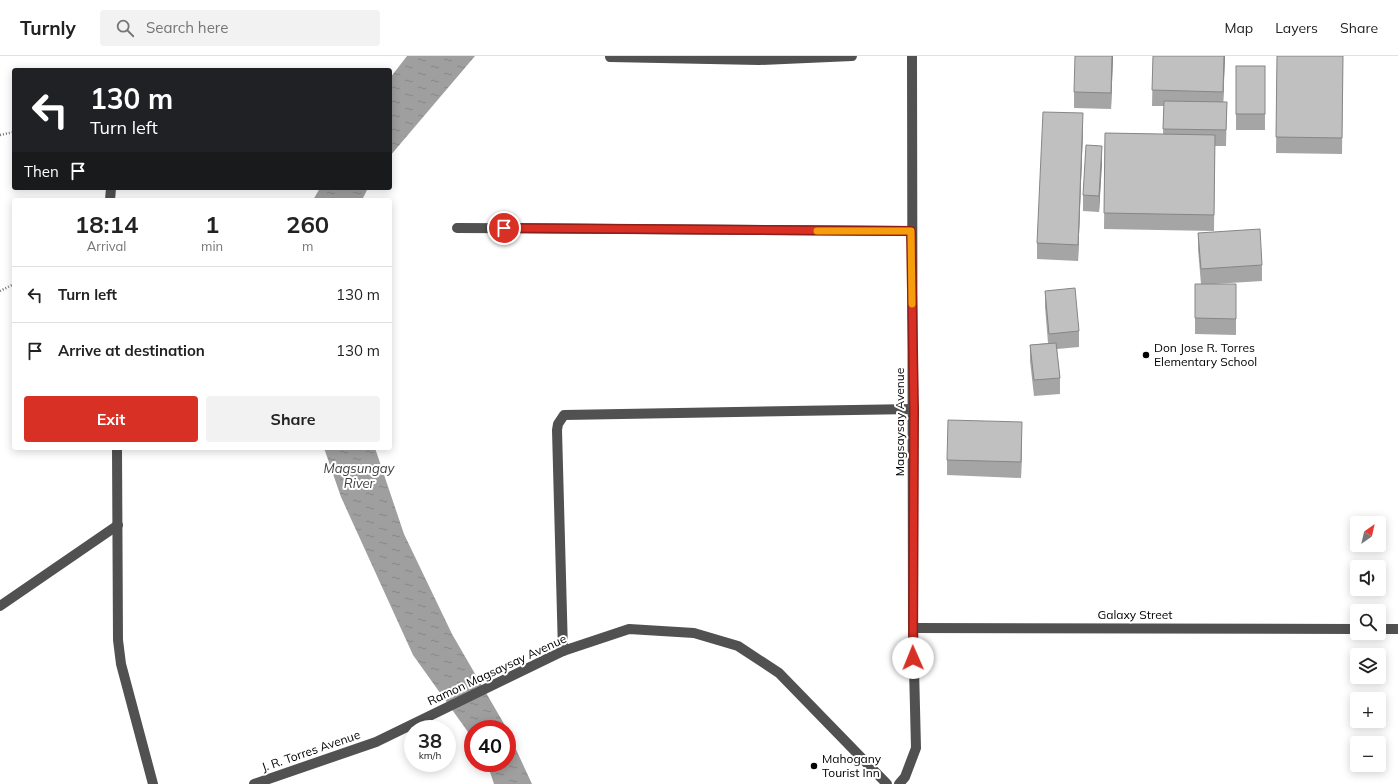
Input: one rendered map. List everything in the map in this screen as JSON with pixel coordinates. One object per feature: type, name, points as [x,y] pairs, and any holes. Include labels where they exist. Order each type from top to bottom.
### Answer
[{"type":"street","points":[[610,57],[759,58],[852,56]]},
{"type":"street","name":"Magsaysay Avenue","points":[[898,784],[905,777],[916,748],[913,628],[914,410],[911,231],[912,56]]},
{"type":"street","points":[[457,228],[911,231]]},
{"type":"street","points":[[563,651],[557,430],[558,424],[564,415],[914,410]]},
{"type":"street","points":[[117,450],[118,640],[121,664],[153,784]]},
{"type":"street","points":[[0,606],[118,525]]},
{"type":"street","name":"Galaxy Street","points":[[913,628],[1350,629]]},
{"type":"street","name":"Ramon Magsaysay Avenue","points":[[376,742],[527,670],[563,651],[629,629],[694,633],[738,646],[779,673],[887,784]]},
{"type":"street","points":[[1386,629],[1398,629]]},
{"type":"street","name":"J. R. Torres Avenue","points":[[254,784],[376,742]]},
{"type":"path","points":[[0,135],[12,132]]},
{"type":"path","points":[[0,291],[12,285]]},
{"type":"water","points":[[407,56],[475,56],[392,154],[392,75]]},
{"type":"water","points":[[319,190],[367,190],[363,198],[314,198]]},
{"type":"water","name":"Magsungay River","points":[[325,450],[376,450],[404,534],[452,634],[502,720],[464,720],[464,726],[413,655],[341,497]]},
{"type":"water","points":[[516,749],[532,784],[494,784],[490,772],[516,772]]},
{"type":"building","points":[[1075,56],[1112,56],[1111,93],[1074,92]]},
{"type":"building","points":[[1153,56],[1224,56],[1223,92],[1152,90]]},
{"type":"building","points":[[1277,56],[1343,56],[1342,138],[1276,137]]},
{"type":"building","points":[[1236,66],[1265,66],[1265,114],[1236,114]]},
{"type":"building","points":[[1164,101],[1227,102],[1226,130],[1163,129]]},
{"type":"building","points":[[1043,112],[1083,113],[1078,245],[1037,243]]},
{"type":"building","points":[[1105,133],[1215,135],[1214,215],[1104,213]]},
{"type":"building","points":[[1086,145],[1102,146],[1099,196],[1083,195]]},
{"type":"building","points":[[1260,229],[1262,265],[1201,269],[1198,233]]},
{"type":"building","points":[[1195,284],[1236,284],[1236,319],[1195,318]]},
{"type":"building","points":[[1075,288],[1079,331],[1049,334],[1045,291]]},
{"type":"building","points":[[1056,343],[1060,378],[1034,380],[1030,345]]},
{"type":"building","points":[[948,420],[1022,422],[1021,462],[947,460]]},
{"type":"slow traffic","points":[[817,231],[911,231],[912,304]]},
{"type":"place","name":"Don Jose R. Torres Elementary School","points":[[1146,355]]},
{"type":"place","name":"Mahogany Tourist Inn","points":[[814,766]]},
{"type":"route","points":[[504,228],[911,231],[914,410],[913,658]]}]
